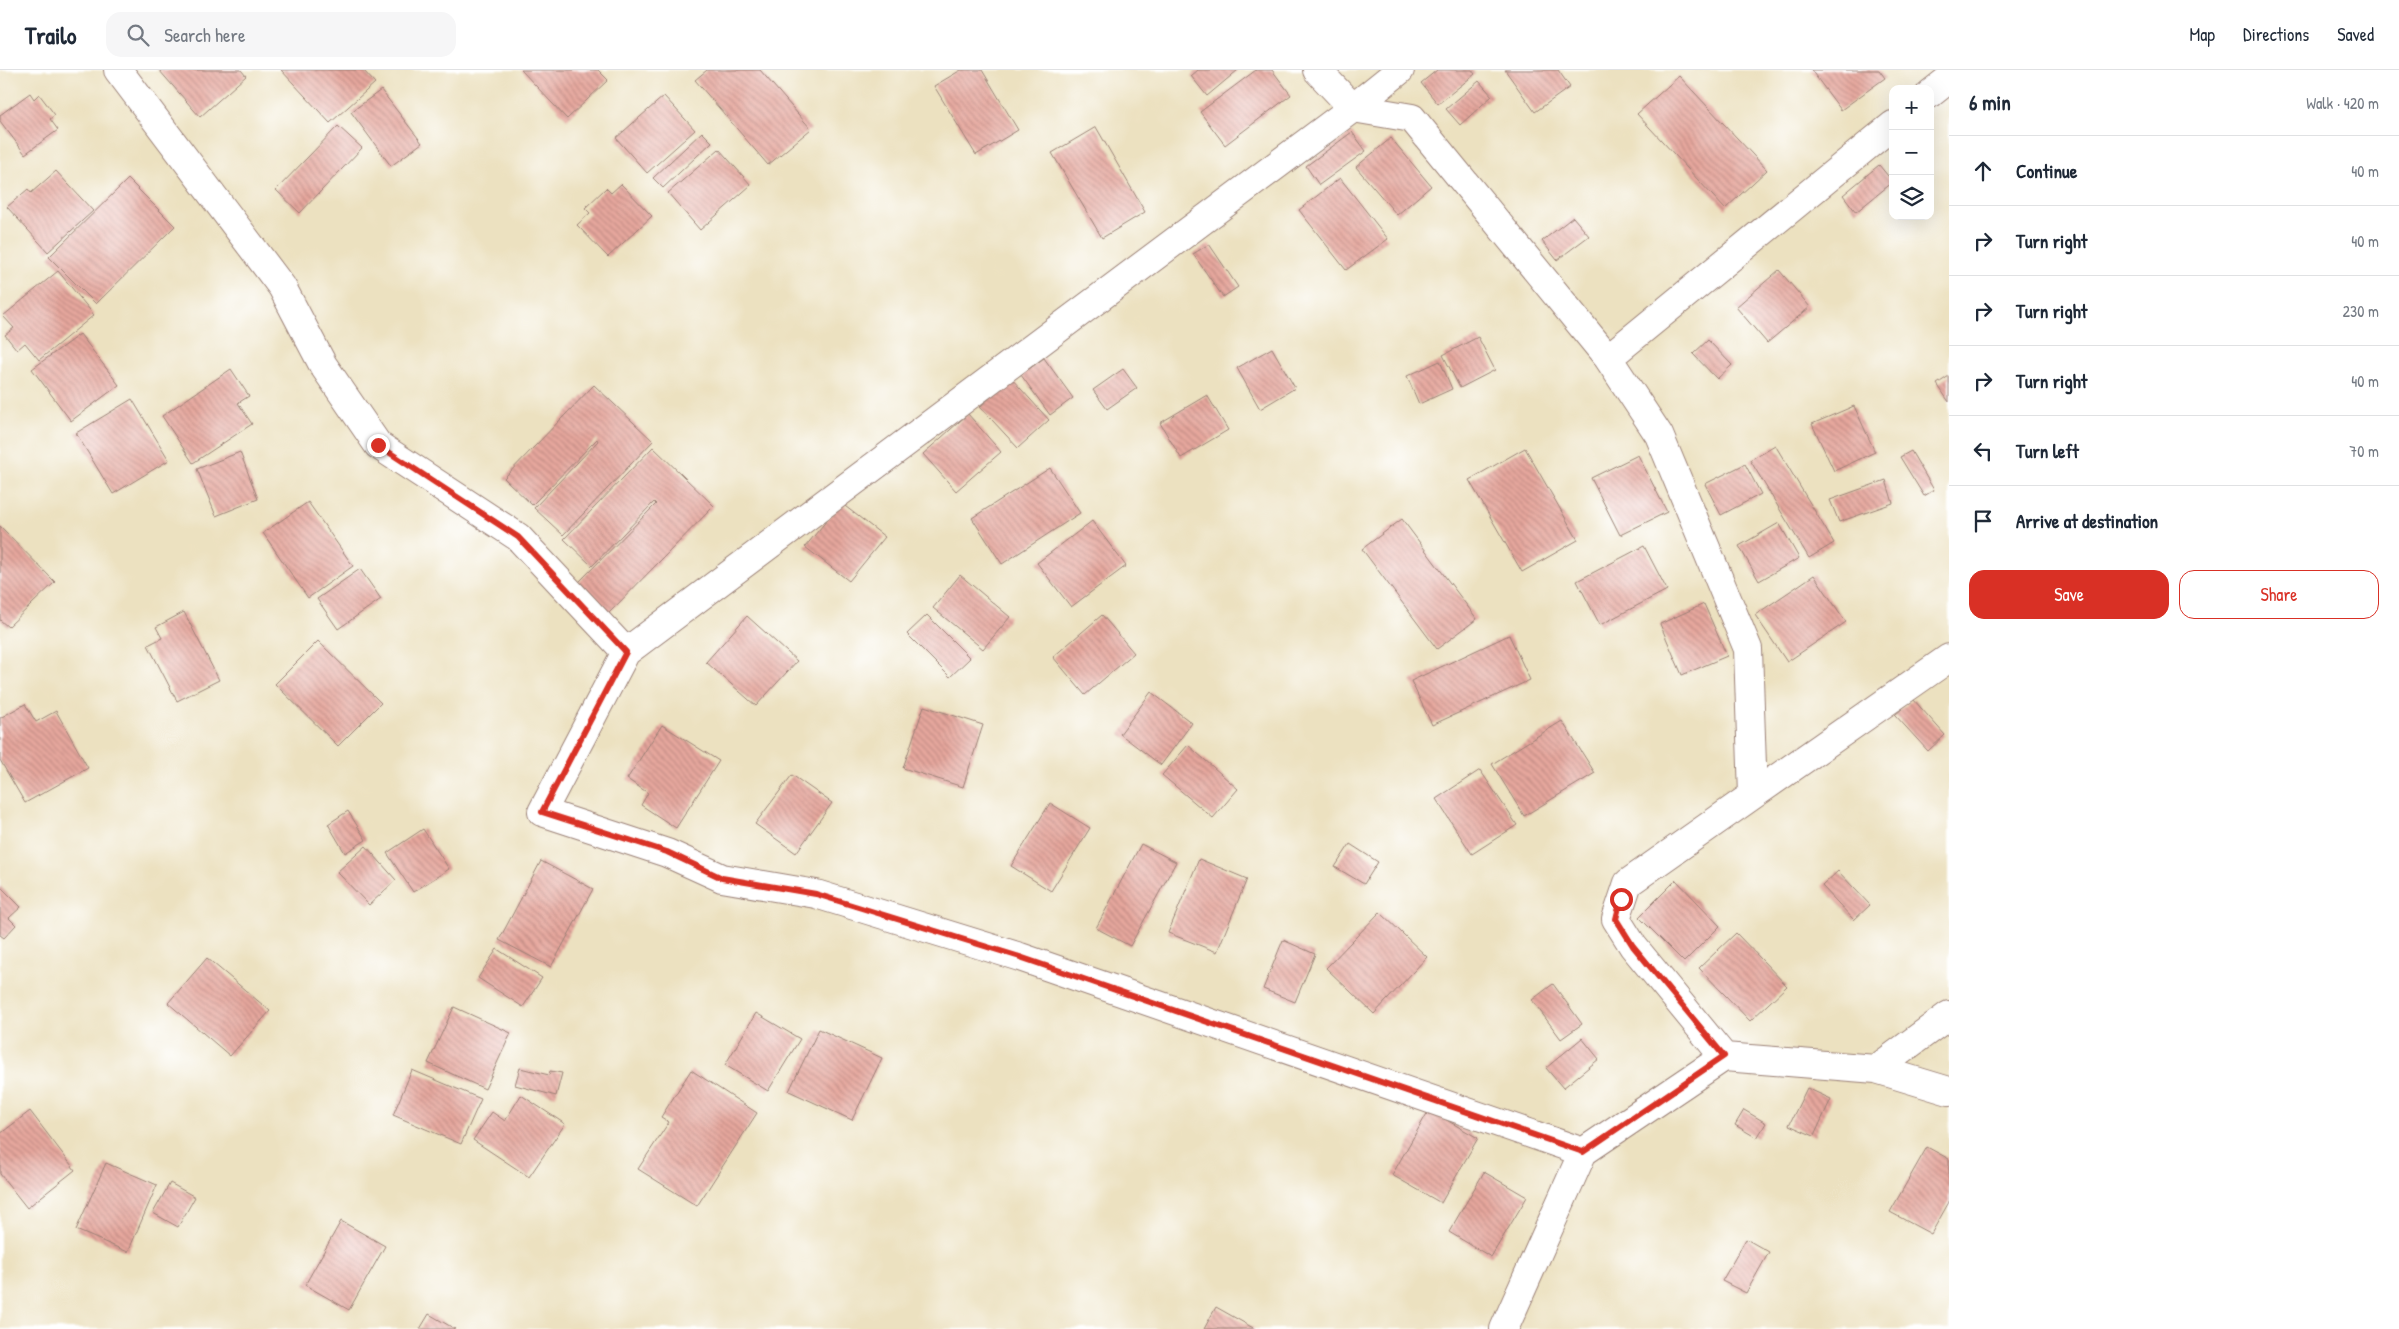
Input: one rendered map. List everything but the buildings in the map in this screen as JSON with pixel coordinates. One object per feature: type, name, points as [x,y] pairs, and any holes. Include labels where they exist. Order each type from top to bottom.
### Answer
[{"type":"street","points":[[118,70],[282,287],[323,365],[378,445],[518,537],[626,652]]},
{"type":"street","points":[[1317,70],[1353,108],[1412,118],[1608,358],[1659,435],[1748,649],[1753,796]]},
{"type":"street","points":[[1400,70],[1353,108],[626,652],[542,812],[667,852],[722,878],[816,894],[1020,957],[1583,1152]]},
{"type":"street","points":[[1934,91],[1949,79]]},
{"type":"street","points":[[1608,358],[1889,128]]},
{"type":"street","points":[[1724,1056],[1633,946],[1616,919],[1628,883],[1949,658]]},
{"type":"street","points":[[1876,1069],[1949,1015]]},
{"type":"street","points":[[1504,1329],[1583,1152],[1724,1056],[1876,1069],[1949,1091]]},
{"type":"route","points":[[378,445],[518,537],[626,652],[542,812],[667,852],[722,878],[816,894],[1020,957],[1583,1152],[1724,1056],[1633,946],[1616,919],[1621,899]]}]
